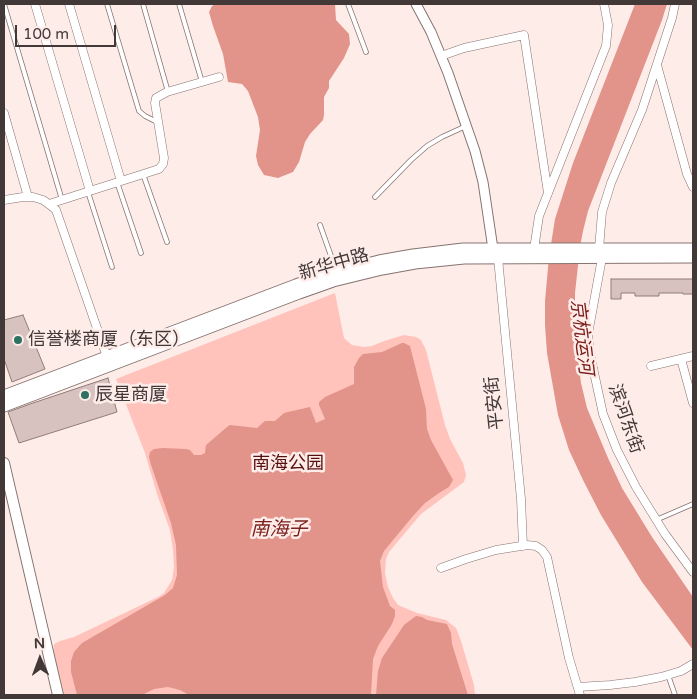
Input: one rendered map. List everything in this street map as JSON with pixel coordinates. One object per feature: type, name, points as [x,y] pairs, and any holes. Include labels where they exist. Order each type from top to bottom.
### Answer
[{"type":"main road","name":"新华中路","points":[[601,254],[693,248]]},
{"type":"main road","name":"新华中路","points":[[5,396],[287,288],[337,271],[413,254],[462,249],[495,254]]},
{"type":"main road","name":"新华中路","points":[[5,396],[333,281],[382,269],[415,263],[495,254],[540,252],[693,257]]},
{"type":"main road","points":[[4,463],[7,488],[58,695]]},
{"type":"street","points":[[35,4],[89,191]]},
{"type":"street","points":[[69,4],[119,182]]},
{"type":"street","name":"平安街","points":[[416,4],[431,32],[448,73],[475,151],[483,182],[495,254],[523,546]]},
{"type":"street","points":[[540,252],[539,216],[606,46],[608,25],[604,4]]},
{"type":"street","name":"滨河东街","points":[[676,4],[642,110],[611,183],[602,212],[601,254],[588,334],[590,354],[604,414],[617,450],[656,520],[693,572]]},
{"type":"street","points":[[441,56],[464,48],[524,34],[548,192]]},
{"type":"street","points":[[657,65],[687,174],[693,187]]},
{"type":"street","points":[[49,204],[159,169],[163,164],[164,152],[155,103],[156,98],[168,92],[219,77]]},
{"type":"street","points":[[4,113],[28,197]]},
{"type":"street","points":[[4,200],[28,197],[43,200],[56,210],[107,357]]},
{"type":"street","points":[[651,366],[693,356]]},
{"type":"street","points":[[681,359],[693,403]]},
{"type":"street","points":[[441,568],[496,550],[527,545],[536,546],[542,550],[547,557],[569,658],[579,691],[668,675],[692,667]]},
{"type":"lane","points":[[4,4],[62,200]]},
{"type":"lane","points":[[107,4],[139,111],[159,122]]},
{"type":"lane","points":[[143,4],[168,92]]},
{"type":"lane","points":[[179,4],[202,82]]},
{"type":"lane","points":[[348,4],[366,52]]},
{"type":"lane","points":[[375,197],[411,160],[428,146],[466,126]]},
{"type":"lane","points":[[143,174],[167,242]]},
{"type":"lane","points":[[119,182],[141,253]]},
{"type":"lane","points":[[89,191],[112,267]]},
{"type":"lane","points":[[320,225],[337,271]]},
{"type":"lane","points":[[656,520],[693,504]]},
{"type":"lane","points":[[668,675],[675,695]]},
{"type":"green space","name":"南海子","points":[[335,293],[344,338],[352,345],[372,346],[404,335],[421,340],[426,350],[445,425],[463,463],[466,475],[464,482],[421,514],[389,552],[386,559],[385,573],[388,587],[398,605],[417,613],[446,620],[456,628],[474,685],[475,695],[64,695],[53,652],[54,644],[74,637],[158,597],[164,593],[172,580],[174,567],[170,530],[145,453],[116,379]]},
{"type":"water","points":[[216,4],[335,4],[336,20],[349,34],[350,44],[344,58],[329,81],[329,88],[324,97],[323,120],[305,142],[299,162],[293,172],[278,178],[264,175],[258,165],[256,156],[260,130],[258,117],[248,91],[242,84],[228,82],[223,54],[209,12],[212,6]]},
{"type":"water","points":[[635,4],[667,4],[588,211],[580,247],[575,293],[575,336],[581,383],[587,408],[608,458],[622,488],[652,537],[693,597],[693,650],[642,582],[601,515],[583,480],[569,450],[558,415],[547,353],[545,301],[555,219],[573,163]]},
{"type":"water","name":"南海子","points":[[402,343],[410,346],[426,409],[427,429],[431,440],[453,480],[449,487],[425,503],[413,516],[384,551],[380,561],[383,587],[390,606],[395,610],[395,616],[373,659],[371,695],[189,695],[168,687],[154,689],[142,695],[77,695],[71,672],[71,661],[74,652],[82,643],[165,595],[173,588],[177,575],[176,545],[171,523],[151,465],[150,452],[154,449],[163,448],[186,449],[190,450],[194,455],[201,455],[205,453],[206,445],[230,425],[257,428],[265,421],[275,421],[284,413],[310,407],[316,423],[325,419],[319,402],[325,397],[354,384],[354,367],[363,354],[382,352]]},
{"type":"water","points":[[416,616],[447,624],[468,695],[376,695],[378,671],[382,658],[404,625]]},
{"type":"building","points":[[611,279],[693,279],[693,294],[659,293],[659,296],[635,296],[635,293],[621,293],[621,299],[611,299]]},
{"type":"building","name":"信誉楼商厦（东区）","points":[[23,315],[45,369],[12,382],[4,359],[4,320]]},
{"type":"building","name":"辰星商厦","points":[[108,378],[117,412],[19,443],[8,412]]},
{"type":"place","name":"信誉楼商厦（东区）","points":[[18,340]]},
{"type":"place","name":"辰星商厦","points":[[85,395]]},
{"type":"water label","name":"京杭运河","points":[[581,337]]},
{"type":"park label","name":"南海公园","points":[[288,464]]}]
